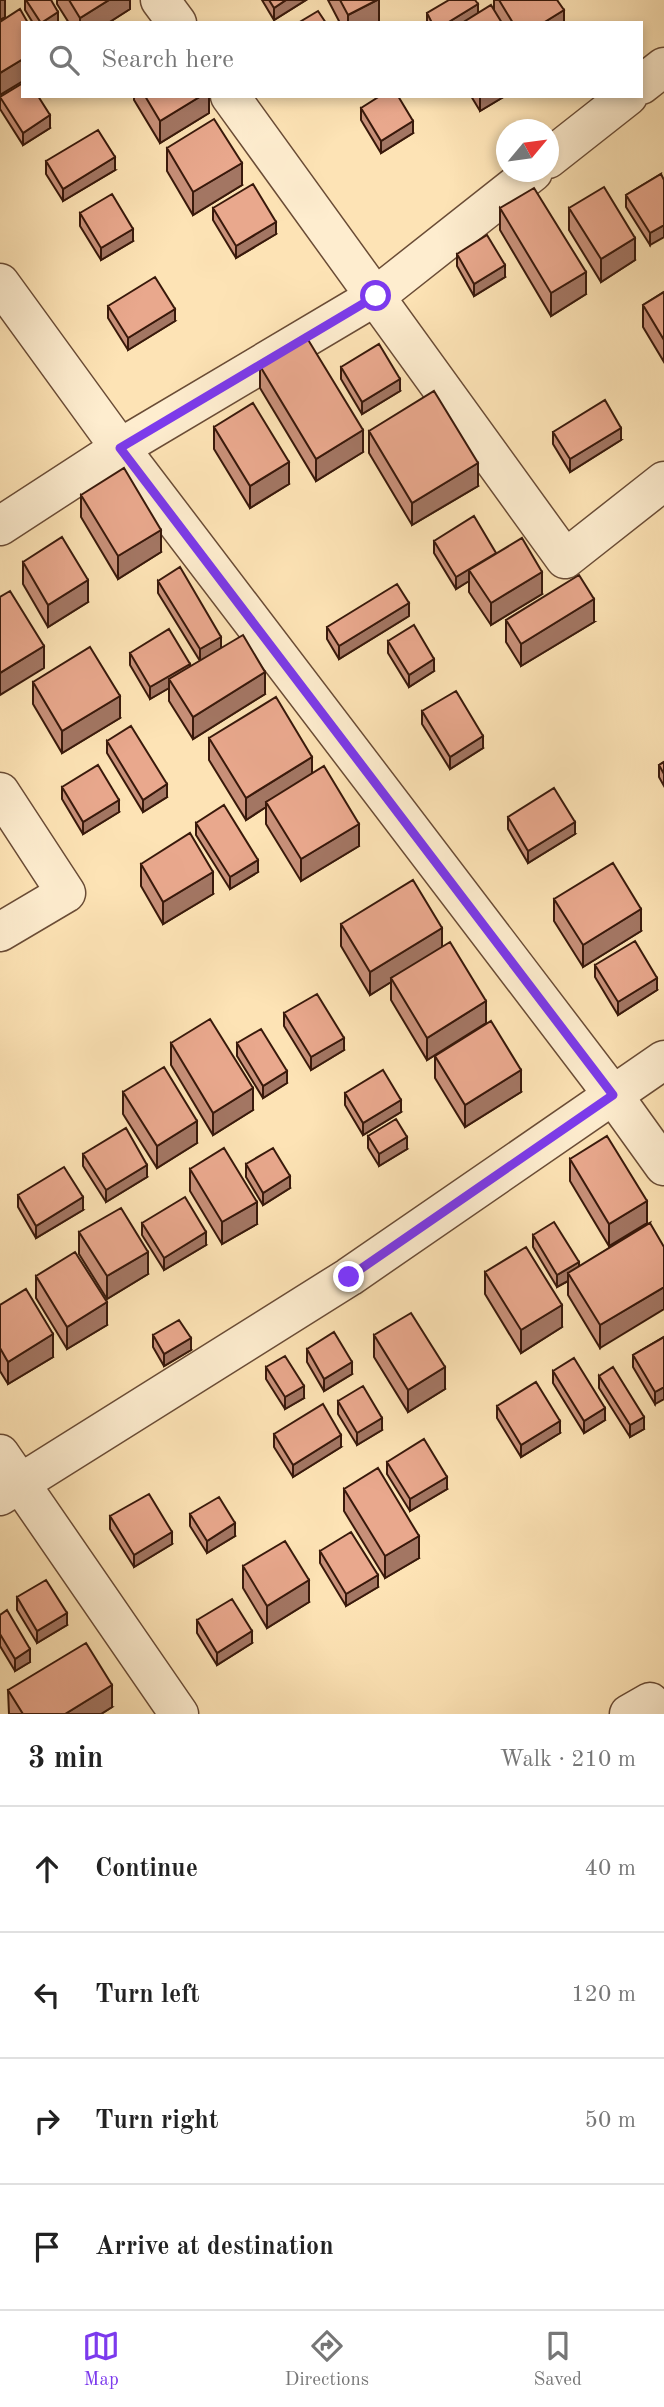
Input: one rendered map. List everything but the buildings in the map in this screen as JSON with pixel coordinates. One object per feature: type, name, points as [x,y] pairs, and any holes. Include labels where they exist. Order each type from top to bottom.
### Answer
[{"type":"street","points":[[160,0],[176,21]]},
{"type":"street","points":[[643,83],[664,67]]},
{"type":"street","points":[[231,98],[565,559],[664,481]]},
{"type":"street","points":[[559,150],[625,98]]},
{"type":"street","points":[[0,526],[120,448],[376,296],[520,182]]},
{"type":"street","points":[[0,283],[120,448],[613,1095],[664,1166]]},
{"type":"street","points":[[0,792],[66,893],[0,932]]},
{"type":"street","points":[[179,1714],[7,1478],[349,1277],[664,1060]]},
{"type":"street","points":[[629,1714],[650,1702],[659,1714]]},
{"type":"route","points":[[349,1277],[613,1095],[120,448],[376,296]]}]
